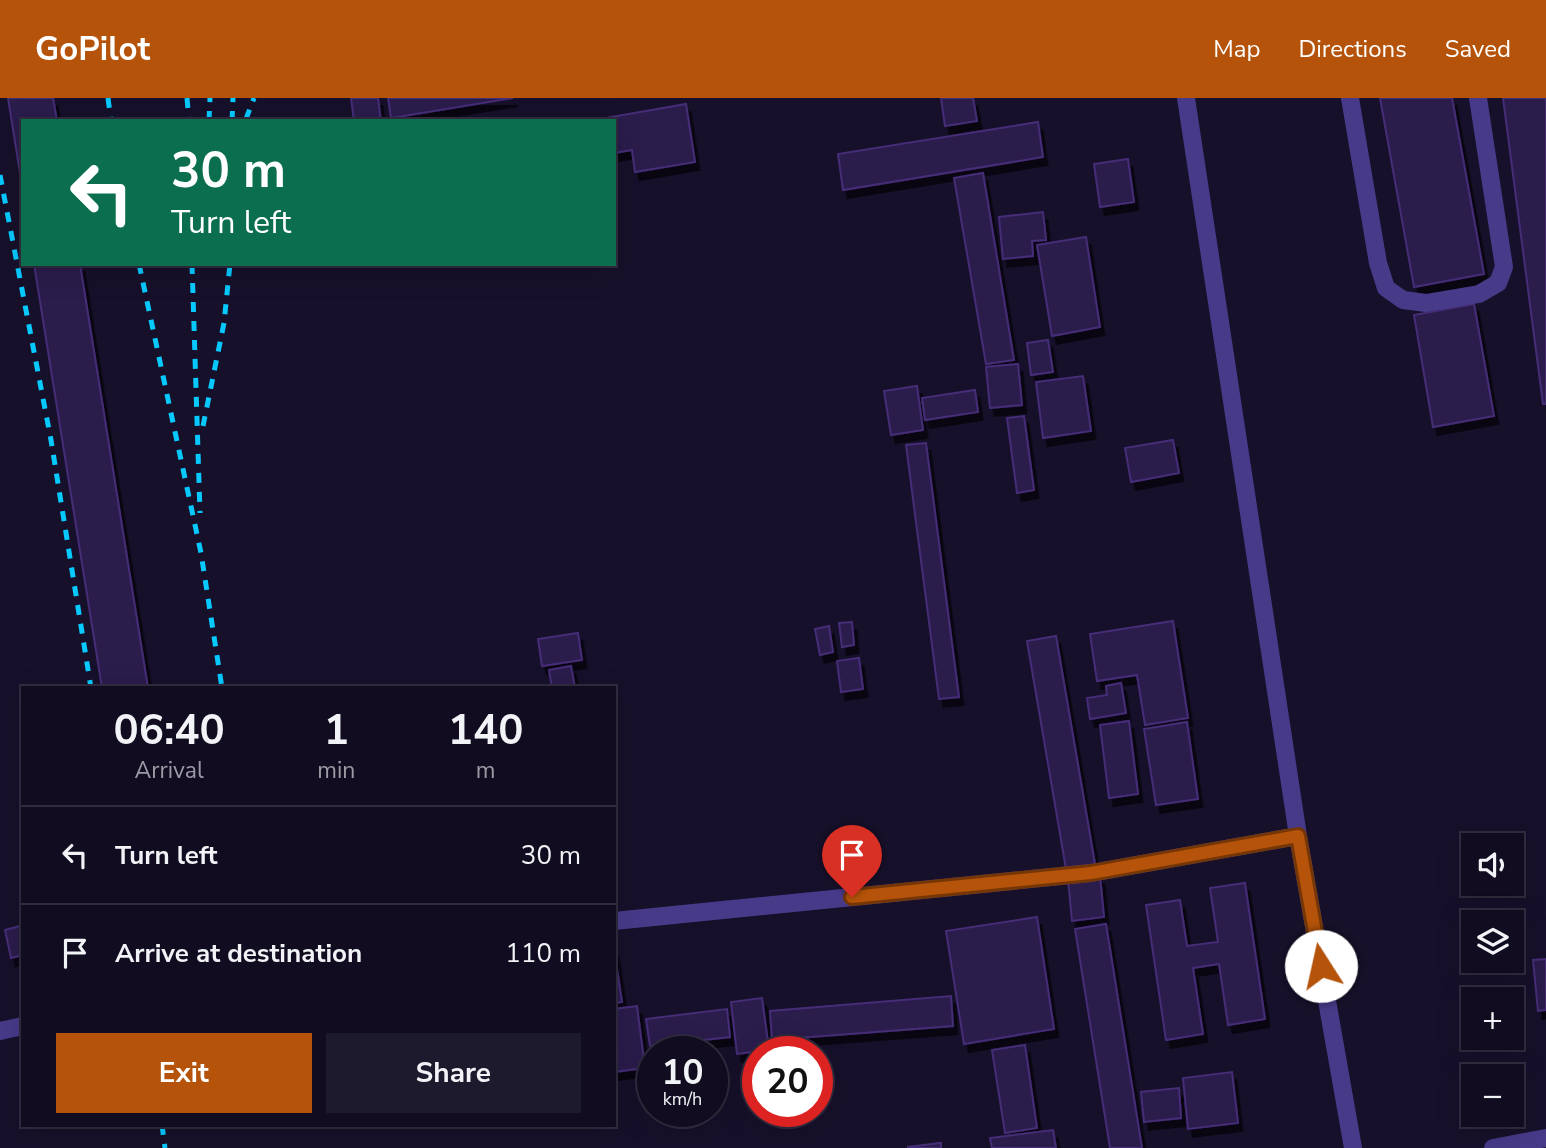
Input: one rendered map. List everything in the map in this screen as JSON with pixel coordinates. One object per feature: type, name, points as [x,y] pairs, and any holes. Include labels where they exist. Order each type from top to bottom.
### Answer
[{"type":"lane","points":[[1186,98],[1298,836],[1353,1148]]},
{"type":"lane","points":[[1350,98],[1378,263],[1386,288],[1403,300],[1426,303],[1479,294],[1498,283],[1504,267],[1478,98]]},
{"type":"lane","points":[[616,921],[1091,873],[1298,836]]},
{"type":"lane","points":[[0,1031],[21,1026]]},
{"type":"lane","points":[[1493,1148],[1546,1138]]},
{"type":"building","points":[[8,98],[53,98],[57,119],[21,119],[21,179]]},
{"type":"building","points":[[351,98],[378,98],[381,119],[354,119]]},
{"type":"building","points":[[388,98],[513,98],[391,118]]},
{"type":"building","points":[[941,98],[973,98],[977,121],[945,126]]},
{"type":"building","points":[[1380,98],[1452,98],[1484,274],[1414,287]]},
{"type":"building","points":[[1503,98],[1546,98],[1546,404],[1543,404]]},
{"type":"building","points":[[686,104],[695,162],[635,172],[632,150],[616,153],[616,119],[600,119]]},
{"type":"building","points":[[1038,122],[1043,157],[843,190],[838,154]]},
{"type":"building","points":[[1128,159],[1134,202],[1100,207],[1094,164]]},
{"type":"building","points":[[983,173],[1014,360],[986,364],[954,178]]},
{"type":"building","points":[[1043,212],[1046,240],[1032,241],[1033,256],[1003,259],[999,217]]},
{"type":"building","points":[[1086,237],[1100,327],[1052,336],[1037,245]]},
{"type":"building","points":[[34,266],[80,266],[148,686],[102,686]]},
{"type":"building","points":[[1474,304],[1494,416],[1433,427],[1414,315]]},
{"type":"building","points":[[1048,340],[1053,372],[1031,375],[1027,343]]},
{"type":"building","points":[[1018,364],[1022,405],[990,408],[986,367]]},
{"type":"building","points":[[1083,376],[1091,431],[1043,438],[1036,382]]},
{"type":"building","points":[[917,386],[923,430],[891,435],[884,391]]},
{"type":"building","points":[[975,390],[978,412],[925,420],[922,398]]},
{"type":"building","points":[[1024,416],[1034,490],[1017,493],[1007,418]]},
{"type":"building","points":[[1173,440],[1179,473],[1131,482],[1125,448]]},
{"type":"building","points":[[926,443],[959,697],[939,699],[906,445]]},
{"type":"building","points":[[1173,621],[1188,718],[1145,725],[1137,675],[1097,681],[1090,634]]},
{"type":"building","points":[[852,622],[854,645],[842,647],[839,623]]},
{"type":"building","points":[[829,626],[833,652],[820,655],[815,629]]},
{"type":"building","points":[[578,633],[582,660],[542,666],[538,639]]},
{"type":"building","points":[[1056,636],[1095,864],[1066,869],[1027,641]]},
{"type":"building","points":[[859,658],[863,689],[841,692],[837,661]]},
{"type":"building","points":[[571,666],[575,686],[552,686],[549,670]]},
{"type":"building","points":[[1121,683],[1126,713],[1090,719],[1087,698],[1107,695],[1106,686]]},
{"type":"building","points":[[1129,721],[1138,794],[1109,798],[1100,725]]},
{"type":"building","points":[[1187,722],[1198,799],[1156,805],[1144,729]]},
{"type":"building","points":[[1100,876],[1104,917],[1072,921],[1068,879]]},
{"type":"building","points":[[1245,883],[1265,1019],[1228,1025],[1219,964],[1193,968],[1203,1034],[1166,1040],[1146,905],[1180,900],[1187,946],[1218,942],[1210,888]]},
{"type":"building","points":[[1037,917],[1054,1029],[964,1044],[946,931]]},
{"type":"building","points":[[1106,924],[1142,1148],[1110,1148],[1075,929]]},
{"type":"building","points":[[20,926],[21,956],[11,958],[5,930]]},
{"type":"building","points":[[1546,959],[1546,1010],[1538,1011],[1533,960]]},
{"type":"building","points":[[616,962],[622,1002],[616,1003]]},
{"type":"building","points":[[951,996],[953,1026],[824,1036],[772,1036],[770,1011]]},
{"type":"building","points":[[762,998],[767,1036],[742,1036],[742,1053],[737,1054],[731,1002]]},
{"type":"building","points":[[637,1006],[641,1036],[637,1036],[637,1069],[616,1072],[616,1009]]},
{"type":"building","points":[[727,1009],[730,1037],[649,1036],[646,1019]]},
{"type":"building","points":[[1025,1045],[1037,1128],[1005,1133],[992,1050]]},
{"type":"building","points":[[1232,1072],[1238,1123],[1188,1129],[1183,1078]]},
{"type":"building","points":[[1179,1088],[1181,1118],[1144,1122],[1141,1092]]},
{"type":"building","points":[[1053,1130],[1056,1148],[992,1148],[990,1138]]},
{"type":"building","points":[[941,1143],[941,1148],[908,1148],[908,1147]]},
{"type":"railway","points":[[108,98],[111,119]]},
{"type":"railway","points":[[187,98],[189,119]]},
{"type":"railway","points":[[209,119],[210,98]]},
{"type":"railway","points":[[232,119],[233,98]]},
{"type":"railway","points":[[246,119],[254,98]]},
{"type":"railway","points":[[0,175],[51,440],[91,686]]},
{"type":"railway","points":[[139,266],[201,553],[222,686]]},
{"type":"railway","points":[[192,266],[200,513]]},
{"type":"railway","points":[[203,426],[224,323],[230,266]]},
{"type":"railway","points":[[162,1127],[165,1148]]},
{"type":"route","points":[[852,897],[1091,873],[1298,836],[1321,966]]}]
